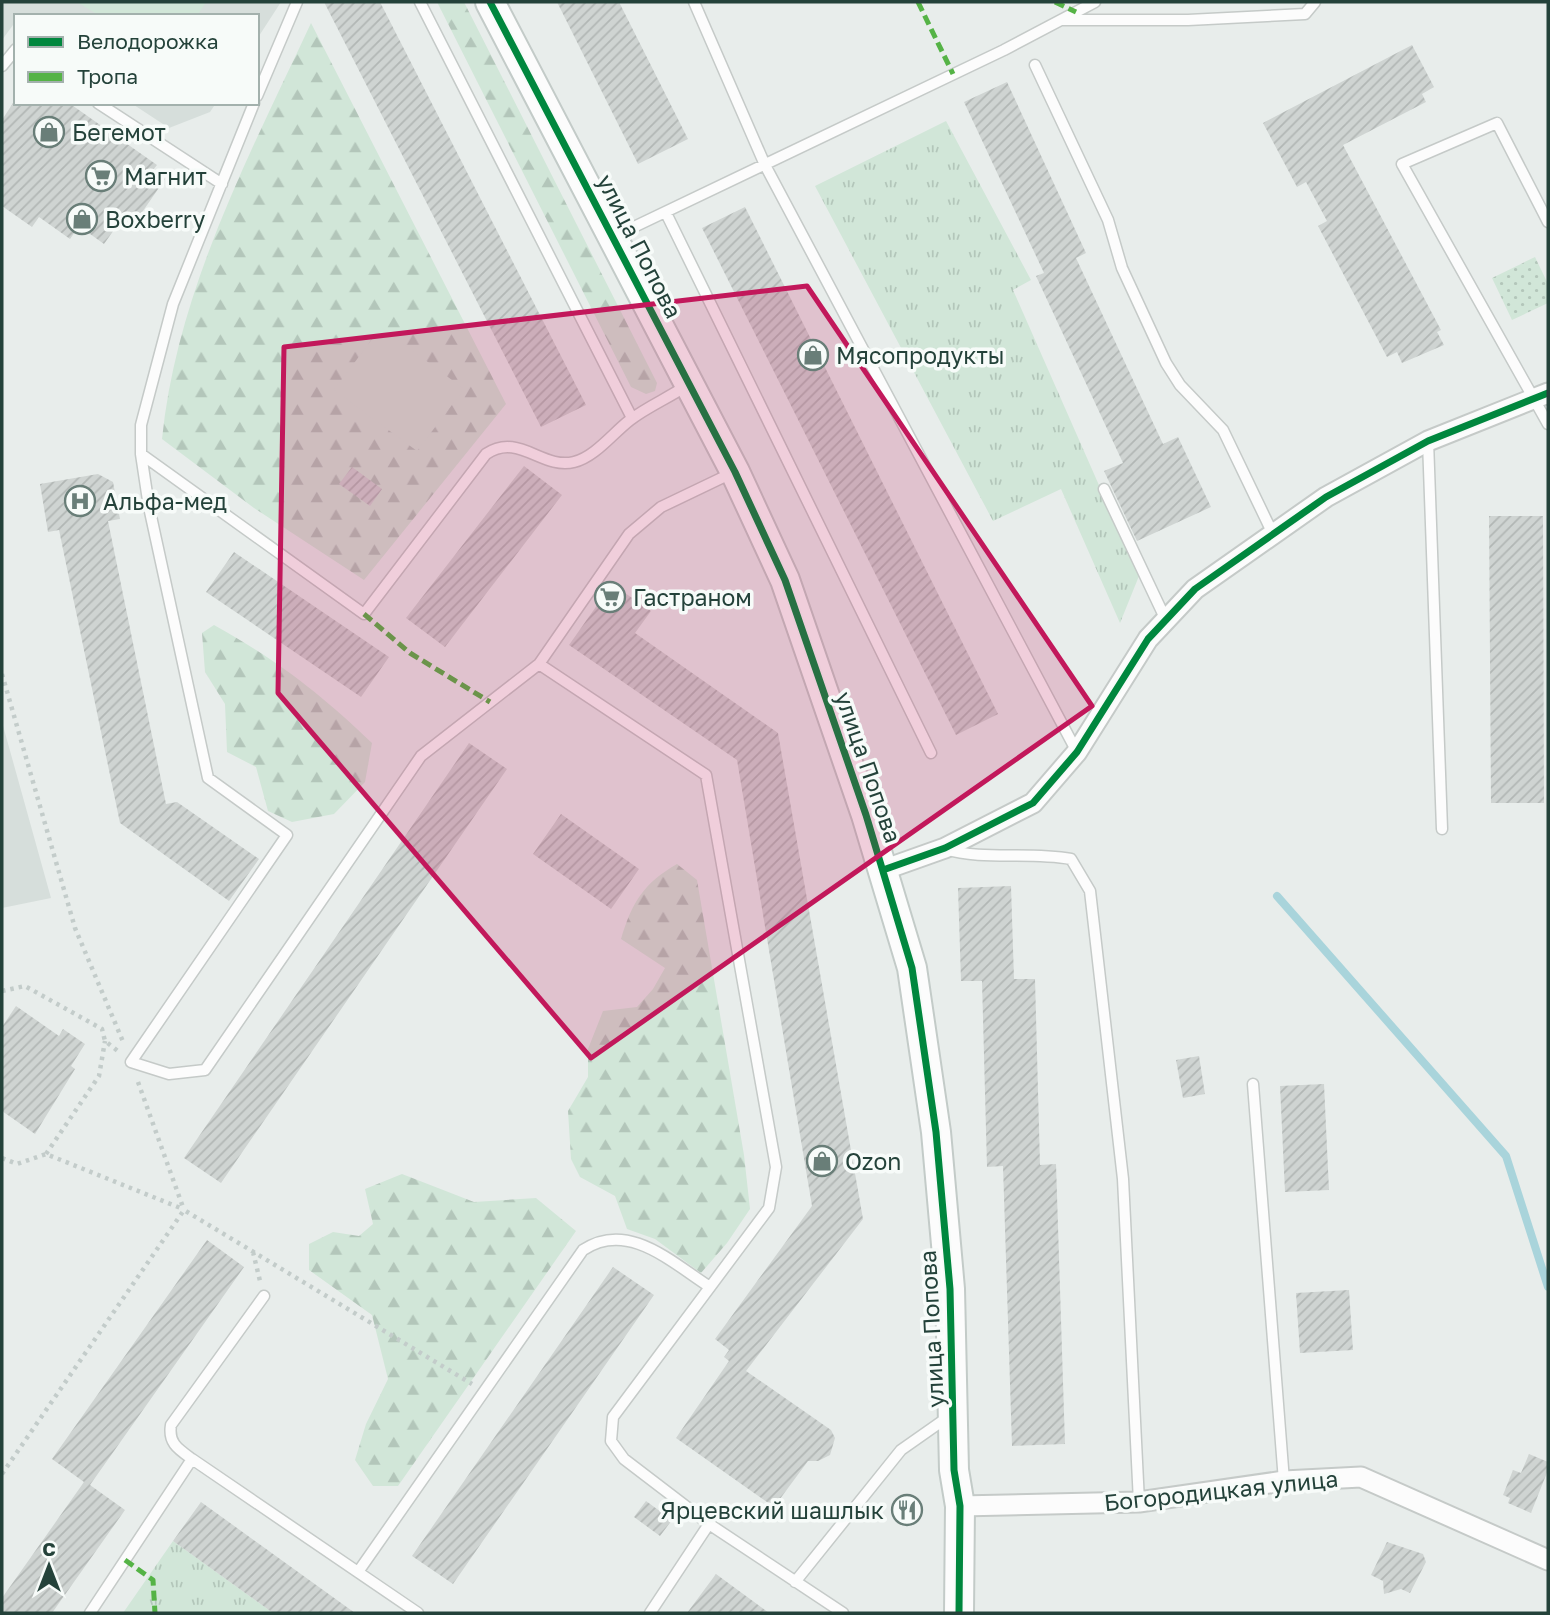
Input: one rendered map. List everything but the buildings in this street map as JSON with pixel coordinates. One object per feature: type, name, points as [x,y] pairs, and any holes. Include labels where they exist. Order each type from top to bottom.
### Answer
[{"type":"street","name":"улица Попова","points":[[490,2],[735,472],[785,580],[883,870],[912,968],[936,1132],[950,1289],[954,1470],[960,1506],[959,1613]]},
{"type":"street","points":[[883,870],[945,848],[1033,803],[1077,752],[1165,618],[1195,589],[1326,497],[1428,441],[1542,396]]},
{"type":"street","name":"Богородицкая улица","points":[[960,1506],[1139,1502],[1284,1481],[1362,1477],[1548,1560]]},
{"type":"lane","points":[[259,91],[297,2]]},
{"type":"lane","points":[[420,2],[632,418]]},
{"type":"lane","points":[[694,2],[765,165],[1077,752]]},
{"type":"lane","points":[[614,236],[765,165],[1095,2]]},
{"type":"lane","points":[[1060,20],[1188,20],[1305,14],[1315,2]]},
{"type":"lane","points":[[2,66],[14,52]]},
{"type":"lane","points":[[1035,65],[1108,220],[1122,268],[1166,363],[1187,394],[1223,430],[1273,534]]},
{"type":"lane","points":[[101,105],[222,184]]},
{"type":"lane","points":[[253,105],[173,304],[141,425],[141,454],[149,507],[208,778],[287,835],[131,1062],[169,1074],[205,1070],[421,756],[539,664],[629,534],[661,507],[735,472]]},
{"type":"lane","points":[[1548,222],[1497,123],[1402,164],[1542,396],[1548,424]]},
{"type":"lane","points":[[666,212],[931,754]]},
{"type":"lane","points":[[141,454],[364,614],[486,454],[499,446],[513,447],[562,463],[574,462],[586,457],[632,418],[689,384]]},
{"type":"lane","points":[[1428,441],[1442,830]]},
{"type":"lane","points":[[1104,489],[1165,618]]},
{"type":"lane","points":[[539,664],[706,775],[776,1167],[769,1208],[613,1418],[611,1441],[624,1459],[709,1524],[843,1613]]},
{"type":"lane","points":[[945,848],[966,855],[1040,853],[1071,859],[1090,891],[1123,1179],[1139,1502]]},
{"type":"lane","points":[[1254,1084],[1284,1481]]},
{"type":"lane","points":[[358,1572],[583,1250],[598,1240],[617,1237],[639,1242],[710,1287]]},
{"type":"lane","points":[[264,1296],[171,1424],[169,1436],[174,1446],[192,1459],[418,1613]]},
{"type":"lane","points":[[795,1582],[901,1450],[954,1413]]},
{"type":"lane","points":[[90,1613],[192,1459]]},
{"type":"lane","points":[[650,1613],[709,1524]]},
{"type":"path","points":[[2,674],[75,928],[131,1062],[184,1210]]},
{"type":"path","points":[[2,991],[25,986],[102,1029],[105,1041],[99,1076],[46,1154],[17,1164],[2,1158]]},
{"type":"path","points":[[105,1041],[131,1062]]},
{"type":"path","points":[[46,1154],[184,1210],[485,1391]]},
{"type":"path","points":[[2,1474],[184,1210]]},
{"type":"path","points":[[253,1251],[264,1296]]},
{"type":"highlighted area","points":[[807,286],[1092,706],[591,1058],[278,693],[284,347]]},
{"type":"shaded area","points":[[2,2],[281,2],[259,36],[259,14],[14,14],[14,25],[2,40]]},
{"type":"shaded area","points":[[134,105],[215,105],[210,112],[169,128]]},
{"type":"shaded area","points":[[2,722],[51,898],[2,908]]},
{"type":"green space","points":[[77,2],[206,2],[198,14],[97,14]]},
{"type":"green space","points":[[437,2],[464,2],[657,383],[655,391],[646,394],[631,387]]},
{"type":"green space","points":[[311,23],[506,404],[364,580],[254,508],[162,439],[170,384],[199,277],[241,174]]},
{"type":"green space","points":[[946,121],[1031,280],[1013,290],[1139,576],[1120,623],[1061,489],[993,521],[815,186]]},
{"type":"green space","points":[[1535,257],[1548,284],[1548,303],[1512,320],[1492,278]]},
{"type":"green space","points":[[381,327],[464,389],[417,451],[334,390]]},
{"type":"green space","points":[[214,625],[297,678],[372,743],[365,782],[334,814],[292,822],[268,811],[256,767],[227,752],[225,704],[205,672],[202,633]]},
{"type":"green space","points":[[677,864],[697,880],[744,1155],[750,1209],[727,1243],[701,1273],[655,1239],[627,1229],[615,1196],[580,1177],[571,1159],[568,1111],[588,1077],[588,1049],[603,1011],[637,1007],[653,989],[665,968],[621,939],[630,914],[641,895],[656,879]]},
{"type":"green space","points":[[402,1174],[474,1202],[536,1198],[576,1231],[398,1486],[373,1486],[355,1460],[366,1424],[388,1379],[372,1315],[309,1270],[309,1244],[333,1232],[359,1236],[373,1224],[365,1189]]},
{"type":"green space","points":[[173,1541],[273,1613],[123,1613]]},
{"type":"waterway","points":[[1277,896],[1506,1156],[1548,1287]]},
{"type":"marked path","points":[[918,2],[953,74]]},
{"type":"marked path","points":[[1055,2],[1076,12]]},
{"type":"marked path","points":[[364,614],[410,653],[490,702]]},
{"type":"marked path","points":[[125,1560],[153,1580],[155,1613]]},
{"type":"cycle path","points":[[490,2],[735,472],[785,580],[866,815],[912,968],[936,1132],[950,1289],[954,1470],[960,1506],[959,1613]]},
{"type":"cycle path","points":[[883,870],[945,848],[1033,803],[1077,752],[1148,639],[1195,589],[1326,497],[1428,441],[1548,393]]},
{"type":"place","name":"Бегемот","points":[[49,132]]},
{"type":"place","name":"Магнит","points":[[101,176]]},
{"type":"place","name":"Boxberry","points":[[82,219]]},
{"type":"place","name":"Мясопродукты","points":[[813,355]]},
{"type":"place","name":"Альфа-мед","points":[[80,501]]},
{"type":"place","name":"Гастраном","points":[[610,597]]},
{"type":"place","name":"Ozon","points":[[822,1161]]},
{"type":"place","name":"Ярцевский шашлык","points":[[907,1510]]}]
